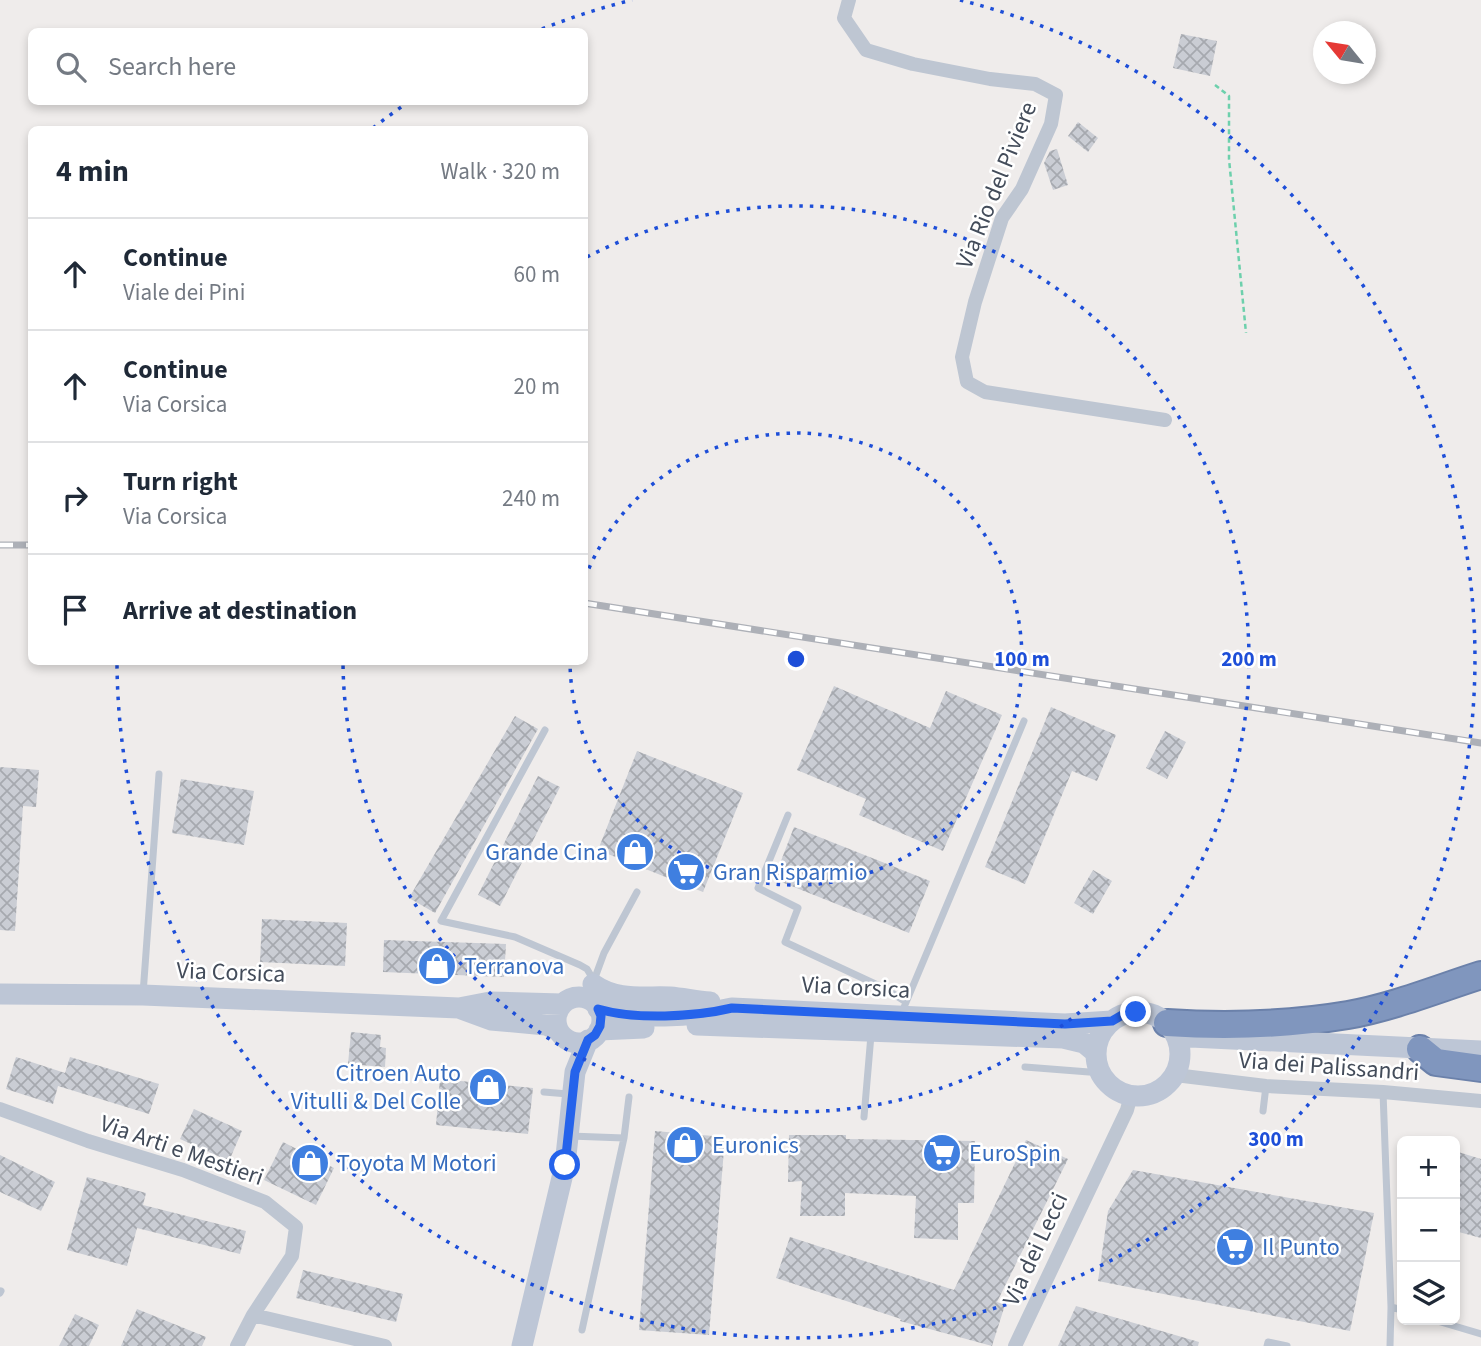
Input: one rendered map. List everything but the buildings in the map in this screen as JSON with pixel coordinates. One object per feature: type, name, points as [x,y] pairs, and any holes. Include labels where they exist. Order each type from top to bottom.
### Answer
[{"type":"highway","points":[[1172,1030],[1257,1025],[1350,1014],[1481,975]]},
{"type":"highway","points":[[1420,1048],[1436,1062],[1481,1068]]},
{"type":"main road","name":"Via Corsica","points":[[0,994],[143,995],[459,1008],[490,1002],[562,1004],[577,997],[593,1012],[668,1029],[709,1024],[1063,1038],[1084,1043],[1098,1062],[1109,1085],[1131,1095]]},
{"type":"main road","points":[[562,1004],[556,1016],[558,1030],[575,1072]]},
{"type":"main road","name":"Via Corsica","points":[[459,1008],[491,1020],[537,1024],[558,1030],[570,1041],[579,1042],[593,1012]]},
{"type":"main road","name":"Via Corsica","points":[[593,1012],[655,1016],[714,1012],[732,1008],[903,1009],[1065,1024],[1112,1021],[1124,1014],[1136,1012],[1151,1014],[1172,1030],[1191,1037],[1481,1051]]},
{"type":"main road","points":[[522,1346],[559,1197],[569,1136],[575,1072],[593,1012]]},
{"type":"main road","points":[[1098,1062],[1102,1032],[1112,1021]]},
{"type":"main road","points":[[1131,1095],[1146,1095],[1157,1091],[1175,1075],[1180,1055],[1172,1030]]},
{"type":"street","name":"Via Rio del Piviere","points":[[849,0],[844,18],[866,50],[935,68],[1035,85],[1056,95],[1051,124],[1022,189],[1002,218],[975,302],[962,357],[967,382],[985,392],[1165,420]]},
{"type":"street","name":"Via dei Palissandri","points":[[1175,1075],[1266,1087],[1382,1092],[1481,1101]]},
{"type":"street","name":"Via dei Lecci","points":[[1015,1346],[1127,1110],[1131,1095]]},
{"type":"street","name":"Via Arti e Mestieri","points":[[0,1109],[88,1141],[183,1170],[265,1202],[296,1227],[292,1256],[253,1315],[237,1346]]},
{"type":"street","points":[[253,1315],[385,1346]]},
{"type":"lane","points":[[788,815],[758,888],[799,908],[785,942],[884,988],[903,1009],[1024,721]]},
{"type":"lane","points":[[545,730],[441,921],[515,937],[580,965],[591,975],[593,1012]]},
{"type":"lane","points":[[143,995],[159,774]]},
{"type":"lane","points":[[593,1012],[604,953],[637,892]]},
{"type":"lane","points":[[864,1117],[871,1030]]},
{"type":"lane","points":[[1025,1067],[1089,1072],[1098,1062]]},
{"type":"lane","points":[[1263,1111],[1266,1087]]},
{"type":"lane","points":[[544,1092],[573,1094]]},
{"type":"lane","points":[[1382,1092],[1391,1307],[1390,1346]]},
{"type":"lane","points":[[582,1330],[624,1138],[629,1097]]},
{"type":"lane","points":[[569,1136],[624,1138]]},
{"type":"lane","points":[[1391,1307],[1397,1309]]},
{"type":"lane","points":[[1451,1325],[1481,1334]]},
{"type":"lane","points":[[1267,1346],[1268,1342],[1287,1346]]},
{"type":"path","points":[[1215,85],[1229,96],[1229,159],[1246,333]]},
{"type":"railway","points":[[0,545],[28,545]]},
{"type":"railway","points":[[588,604],[1481,743]]},
{"type":"place","name":"Grande Cina","points":[[635,852]]},
{"type":"place","name":"Gran Risparmio","points":[[686,872]]},
{"type":"place","name":"Terranova","points":[[437,966]]},
{"type":"place","name":"Citroen Auto Vitulli & Del Colle","points":[[488,1087]]},
{"type":"place","name":"Euronics","points":[[685,1145]]},
{"type":"place","name":"EuroSpin","points":[[942,1153]]},
{"type":"place","name":"Toyota M Motori","points":[[310,1163]]},
{"type":"place","name":"Il Punto","points":[[1235,1247]]},
{"type":"route","points":[[565,1165],[575,1072],[588,1040],[600,1026],[601,1016],[598,1009],[636,1016],[714,1012],[732,1008],[1065,1024],[1112,1021],[1124,1014],[1136,1012]]}]
